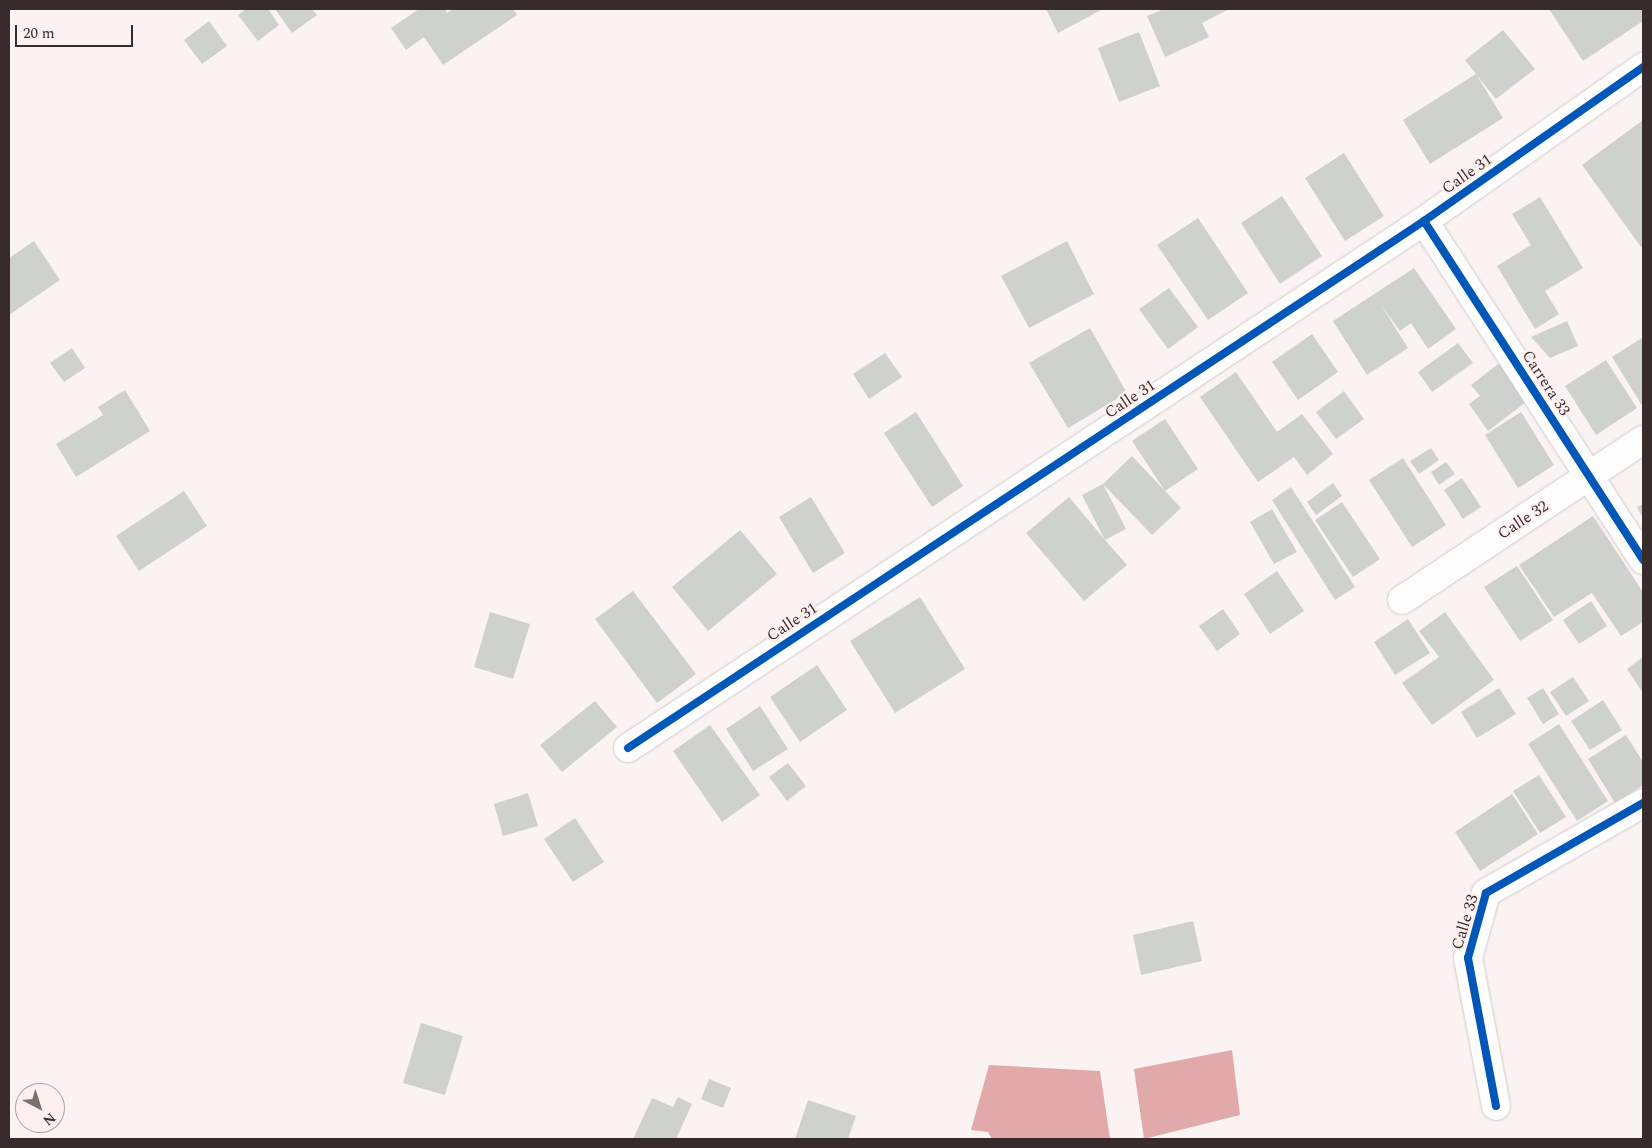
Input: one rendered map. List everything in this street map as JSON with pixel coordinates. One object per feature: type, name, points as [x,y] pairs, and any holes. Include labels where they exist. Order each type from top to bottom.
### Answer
[{"type":"street","name":"Calle 31","points":[[628,748],[1424,221],[1643,67]]},
{"type":"street","name":"Carrera 33","points":[[1424,221],[1643,560]]},
{"type":"street","name":"Calle 32","points":[[1402,600],[1643,440]]},
{"type":"street","name":"Calle 33","points":[[1496,1106],[1468,958],[1486,893],[1643,803]]},
{"type":"shaded area","points":[[1232,1050],[1240,1115],[1144,1139],[1134,1069]]},
{"type":"shaded area","points":[[989,1065],[1100,1071],[1110,1139],[992,1139],[988,1132],[971,1130]]},
{"type":"building","points":[[246,9],[268,9],[279,25],[258,41],[238,15]]},
{"type":"building","points":[[275,9],[312,9],[317,15],[292,33]]},
{"type":"building","points":[[419,9],[445,9],[447,13],[453,9],[513,9],[517,15],[443,65],[424,37],[406,50],[391,28]]},
{"type":"building","points":[[1046,9],[1103,9],[1058,33]]},
{"type":"building","points":[[1164,9],[1229,9],[1202,23],[1209,37],[1165,57],[1147,16]]},
{"type":"building","points":[[1549,9],[1643,9],[1643,21],[1583,61]]},
{"type":"building","points":[[209,21],[227,46],[202,64],[184,40]]},
{"type":"building","points":[[1503,30],[1535,69],[1496,99],[1465,60]]},
{"type":"building","points":[[1139,32],[1160,86],[1119,102],[1098,48]]},
{"type":"building","points":[[1476,74],[1503,118],[1430,164],[1403,120]]},
{"type":"building","points":[[1643,120],[1643,245],[1641,247],[1582,165]]},
{"type":"building","points":[[1344,153],[1384,216],[1345,241],[1305,178]]},
{"type":"building","points":[[1282,196],[1322,256],[1280,284],[1241,223]]},
{"type":"building","points":[[1540,197],[1583,268],[1545,291],[1559,314],[1535,329],[1497,266],[1531,245],[1512,214]]},
{"type":"building","points":[[1198,218],[1248,293],[1208,320],[1157,245]]},
{"type":"building","points":[[34,241],[60,280],[9,315],[9,258]]},
{"type":"building","points":[[1067,241],[1094,294],[1029,328],[1001,276]]},
{"type":"building","points":[[1414,268],[1456,329],[1428,349],[1411,323],[1400,331],[1381,305],[1408,348],[1367,375],[1333,321]]},
{"type":"building","points":[[1169,288],[1198,327],[1168,349],[1139,309]]},
{"type":"building","points":[[1567,321],[1578,346],[1550,358],[1531,337]]},
{"type":"building","points":[[1090,328],[1127,393],[1068,428],[1029,363]]},
{"type":"building","points":[[1312,334],[1338,372],[1298,400],[1272,362]]},
{"type":"building","points":[[1643,339],[1643,407],[1612,357]]},
{"type":"building","points":[[1458,343],[1473,363],[1432,392],[1418,372]]},
{"type":"building","points":[[72,348],[85,368],[64,382],[50,363]]},
{"type":"building","points":[[885,353],[902,377],[869,399],[853,374]]},
{"type":"building","points":[[1606,360],[1637,408],[1596,435],[1565,386]]},
{"type":"building","points":[[1502,361],[1530,399],[1488,431],[1469,404],[1480,396],[1471,385]]},
{"type":"building","points":[[1236,372],[1277,432],[1302,414],[1333,454],[1307,475],[1294,457],[1258,482],[1200,397]]},
{"type":"building","points":[[125,390],[150,431],[76,477],[56,444],[103,415],[98,407]]},
{"type":"building","points":[[1344,391],[1364,419],[1336,439],[1316,412]]},
{"type":"building","points":[[916,412],[963,486],[932,507],[884,433]]},
{"type":"building","points":[[1521,412],[1554,465],[1518,488],[1485,435]]},
{"type":"building","points":[[1165,419],[1198,469],[1165,491],[1132,441]]},
{"type":"building","points":[[1431,448],[1439,460],[1419,474],[1410,461]]},
{"type":"building","points":[[1132,456],[1181,508],[1152,535],[1103,484]]},
{"type":"building","points":[[1403,458],[1446,525],[1412,547],[1369,480]]},
{"type":"building","points":[[1446,462],[1455,474],[1439,485],[1431,472]]},
{"type":"building","points":[[1462,478],[1481,507],[1463,519],[1444,490]]},
{"type":"building","points":[[1333,483],[1342,496],[1316,515],[1307,502]]},
{"type":"building","points":[[1103,484],[1126,529],[1105,540],[1082,495]]},
{"type":"building","points":[[1291,487],[1355,587],[1335,600],[1272,500]]},
{"type":"building","points":[[184,491],[207,526],[139,571],[116,536]]},
{"type":"building","points":[[811,497],[845,553],[813,573],[779,517]]},
{"type":"building","points":[[1069,497],[1127,565],[1084,601],[1026,533]]},
{"type":"building","points":[[1342,502],[1380,559],[1353,577],[1315,520]]},
{"type":"building","points":[[1643,504],[1643,518],[1637,507]]},
{"type":"building","points":[[1272,509],[1297,552],[1274,564],[1250,522]]},
{"type":"building","points":[[1593,516],[1643,592],[1643,622],[1621,636],[1592,593],[1554,617],[1519,565]]},
{"type":"building","points":[[740,530],[777,574],[708,631],[672,587]]},
{"type":"building","points":[[1517,566],[1553,620],[1520,641],[1484,587]]},
{"type":"building","points":[[1277,571],[1304,611],[1270,634],[1244,594]]},
{"type":"building","points":[[633,591],[696,674],[657,703],[595,619]]},
{"type":"building","points":[[920,597],[965,669],[895,713],[850,641]]},
{"type":"building","points":[[1591,601],[1607,626],[1579,644],[1563,620]]},
{"type":"building","points":[[1223,609],[1240,634],[1217,651],[1199,626]]},
{"type":"building","points":[[490,612],[530,624],[513,679],[474,667]]},
{"type":"building","points":[[1445,612],[1494,680],[1432,725],[1402,683],[1439,657],[1419,631]]},
{"type":"building","points":[[1408,619],[1430,653],[1395,675],[1374,642]]},
{"type":"building","points":[[1643,657],[1643,693],[1627,669]]},
{"type":"building","points":[[817,665],[847,710],[800,742],[770,697]]},
{"type":"building","points":[[1573,677],[1589,701],[1566,716],[1550,692]]},
{"type":"building","points":[[1499,688],[1516,714],[1477,738],[1461,712]]},
{"type":"building","points":[[1543,688],[1559,714],[1543,724],[1527,698]]},
{"type":"building","points":[[1603,700],[1622,730],[1590,750],[1571,721]]},
{"type":"building","points":[[595,701],[617,727],[562,772],[540,745]]},
{"type":"building","points":[[760,706],[788,749],[753,771],[726,729]]},
{"type":"building","points":[[1559,724],[1608,801],[1577,821],[1528,744]]},
{"type":"building","points":[[710,725],[760,795],[722,822],[673,751]]},
{"type":"building","points":[[1626,735],[1643,762],[1643,785],[1615,803],[1588,759]]},
{"type":"building","points":[[788,763],[806,786],[787,801],[769,777]]},
{"type":"building","points":[[1539,775],[1566,817],[1540,833],[1513,791]]},
{"type":"building","points":[[528,793],[538,826],[503,836],[494,804]]},
{"type":"building","points":[[1512,794],[1538,834],[1480,871],[1455,832]]},
{"type":"building","points":[[575,818],[604,862],[573,882],[544,839]]},
{"type":"building","points":[[1193,921],[1202,961],[1141,975],[1133,935]]},
{"type":"building","points":[[421,1023],[463,1036],[445,1095],[403,1083]]},
{"type":"building","points":[[709,1079],[731,1088],[723,1108],[701,1099]]},
{"type":"building","points":[[678,1097],[692,1104],[676,1139],[633,1139],[652,1098],[673,1107]]},
{"type":"building","points":[[808,1100],[856,1116],[848,1139],[795,1139]]},
{"type":"cycle path","points":[[628,748],[1424,221],[1643,67]]},
{"type":"cycle path","points":[[1424,221],[1643,560]]},
{"type":"cycle path","points":[[1496,1106],[1468,958],[1486,893],[1643,803]]}]
